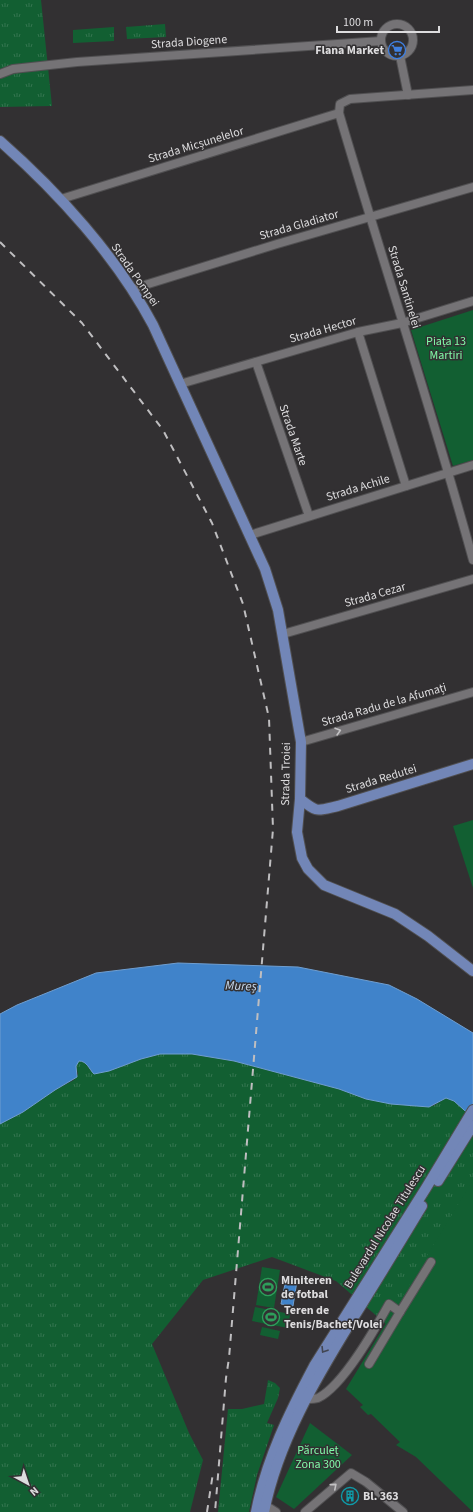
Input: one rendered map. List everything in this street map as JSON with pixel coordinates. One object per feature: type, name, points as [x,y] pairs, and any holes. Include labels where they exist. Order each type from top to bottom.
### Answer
[{"type":"main road","name":"Strada Pompei","points":[[0,141],[36,173],[61,199],[132,289],[153,326],[230,493]]},
{"type":"main road","name":"Strada Troiei","points":[[230,493],[250,535],[271,586],[283,634],[301,742],[300,799],[297,832],[299,849],[302,858],[308,869],[324,885],[395,914],[428,936],[473,971]]},
{"type":"main road","name":"Strada Redutei","points":[[300,799],[313,810],[321,810],[473,764]]},
{"type":"main road","name":"Bulevardul Nicolae Titulescu","points":[[265,1509],[275,1467],[294,1421],[355,1307],[473,1110]]},
{"type":"main road","name":"Bulevardul Nicolae Titulescu","points":[[256,1512],[269,1462],[287,1418],[314,1366],[355,1307],[473,1124]]},
{"type":"street","points":[[399,24],[408,29],[413,37],[412,47],[409,52],[400,56],[394,56],[385,51],[381,41],[383,32],[389,26],[399,24]]},
{"type":"street","name":"Strada Diogene","points":[[0,74],[13,69],[77,62],[381,41]]},
{"type":"street","points":[[400,56],[408,95]]},
{"type":"street","points":[[339,113],[340,104],[343,101],[350,99],[473,90]]},
{"type":"street","name":"Strada Micșunelelor","points":[[61,199],[339,113]]},
{"type":"street","name":"Strada Santinelei","points":[[339,113],[449,473],[473,560]]},
{"type":"street","name":"Strada Gladiator","points":[[132,289],[269,246],[473,187]]},
{"type":"street","name":"Strada Hector","points":[[180,384],[358,332],[402,323],[473,301]]},
{"type":"street","points":[[358,332],[406,486]]},
{"type":"street","name":"Strada Marte","points":[[256,362],[309,516]]},
{"type":"street","name":"Strada Achile","points":[[250,535],[473,465]]},
{"type":"street","name":"Strada Cezar","points":[[283,634],[473,579]]},
{"type":"street","name":"Strada Radu de la Afumați","points":[[301,742],[473,692]]},
{"type":"street","points":[[369,1364],[431,1262]]},
{"type":"street","points":[[306,1399],[317,1398],[333,1386],[351,1365],[376,1328],[389,1304],[400,1312]]},
{"type":"street","points":[[305,1512],[351,1473],[366,1482],[403,1512]]},
{"type":"street","points":[[265,1509],[276,1512]]},
{"type":"green space","points":[[0,0],[41,0],[52,106],[0,107]]},
{"type":"green space","points":[[165,24],[166,37],[127,39],[126,27]]},
{"type":"green space","points":[[114,27],[114,41],[73,43],[73,30]]},
{"type":"green space","name":"Piața 13 Martiri","points":[[473,310],[473,460],[453,466],[411,330]]},
{"type":"green space","points":[[473,820],[473,888],[453,826]]},
{"type":"green space","points":[[160,1054],[192,1054],[234,1061],[339,1089],[366,1099],[433,1106],[446,1098],[454,1101],[473,1118],[473,1508],[386,1324],[336,1281],[272,1257],[203,1280],[152,1344],[189,1433],[203,1460],[190,1512],[0,1512],[0,1124],[23,1112],[55,1090],[74,1080],[78,1074],[76,1066],[79,1061],[85,1063],[91,1071],[109,1071],[141,1059]]},
{"type":"green space","points":[[473,1180],[473,1512],[416,1457],[396,1445],[400,1442],[371,1414],[368,1415],[360,1407],[363,1405],[346,1389]]},
{"type":"green space","name":"Miniteren de fotbal","points":[[262,1267],[280,1270],[274,1308],[256,1305]]},
{"type":"green space","name":"Teren de Tenis/Bachet/Volei","points":[[255,1307],[290,1314],[288,1328],[252,1321]]},
{"type":"green space","points":[[262,1327],[280,1331],[278,1339],[260,1335]]},
{"type":"green space","points":[[268,1380],[275,1383],[280,1388],[278,1398],[267,1423],[274,1425],[257,1475],[249,1512],[218,1512],[228,1409],[242,1409],[264,1404]]},
{"type":"green space","name":"Părculeț Zona 300","points":[[310,1423],[352,1455],[294,1509],[276,1497]]},
{"type":"water","name":"Mureș","points":[[178,963],[298,967],[389,985],[417,999],[473,1033],[473,1118],[454,1101],[446,1098],[429,1107],[391,1104],[366,1099],[339,1089],[234,1061],[192,1054],[160,1054],[141,1059],[109,1071],[94,1074],[84,1062],[79,1061],[76,1066],[77,1077],[23,1112],[0,1124],[0,1014],[17,1005],[96,973]]},
{"type":"water","points":[[286,1279],[297,1281],[293,1306],[281,1304]]},
{"type":"railway","points":[[0,242],[82,323],[163,430],[212,523],[243,604],[269,718],[273,829],[215,1512]]},
{"type":"railway","points":[[207,1512],[213,1473]]},
{"type":"place","name":"Flana Market","points":[[397,50]]},
{"type":"place","name":"Miniteren de fotbal","points":[[268,1287]]},
{"type":"place","name":"Teren de Tenis/Bachet/Volei","points":[[271,1317]]},
{"type":"place","name":"Bl. 363","points":[[350,1496]]}]
